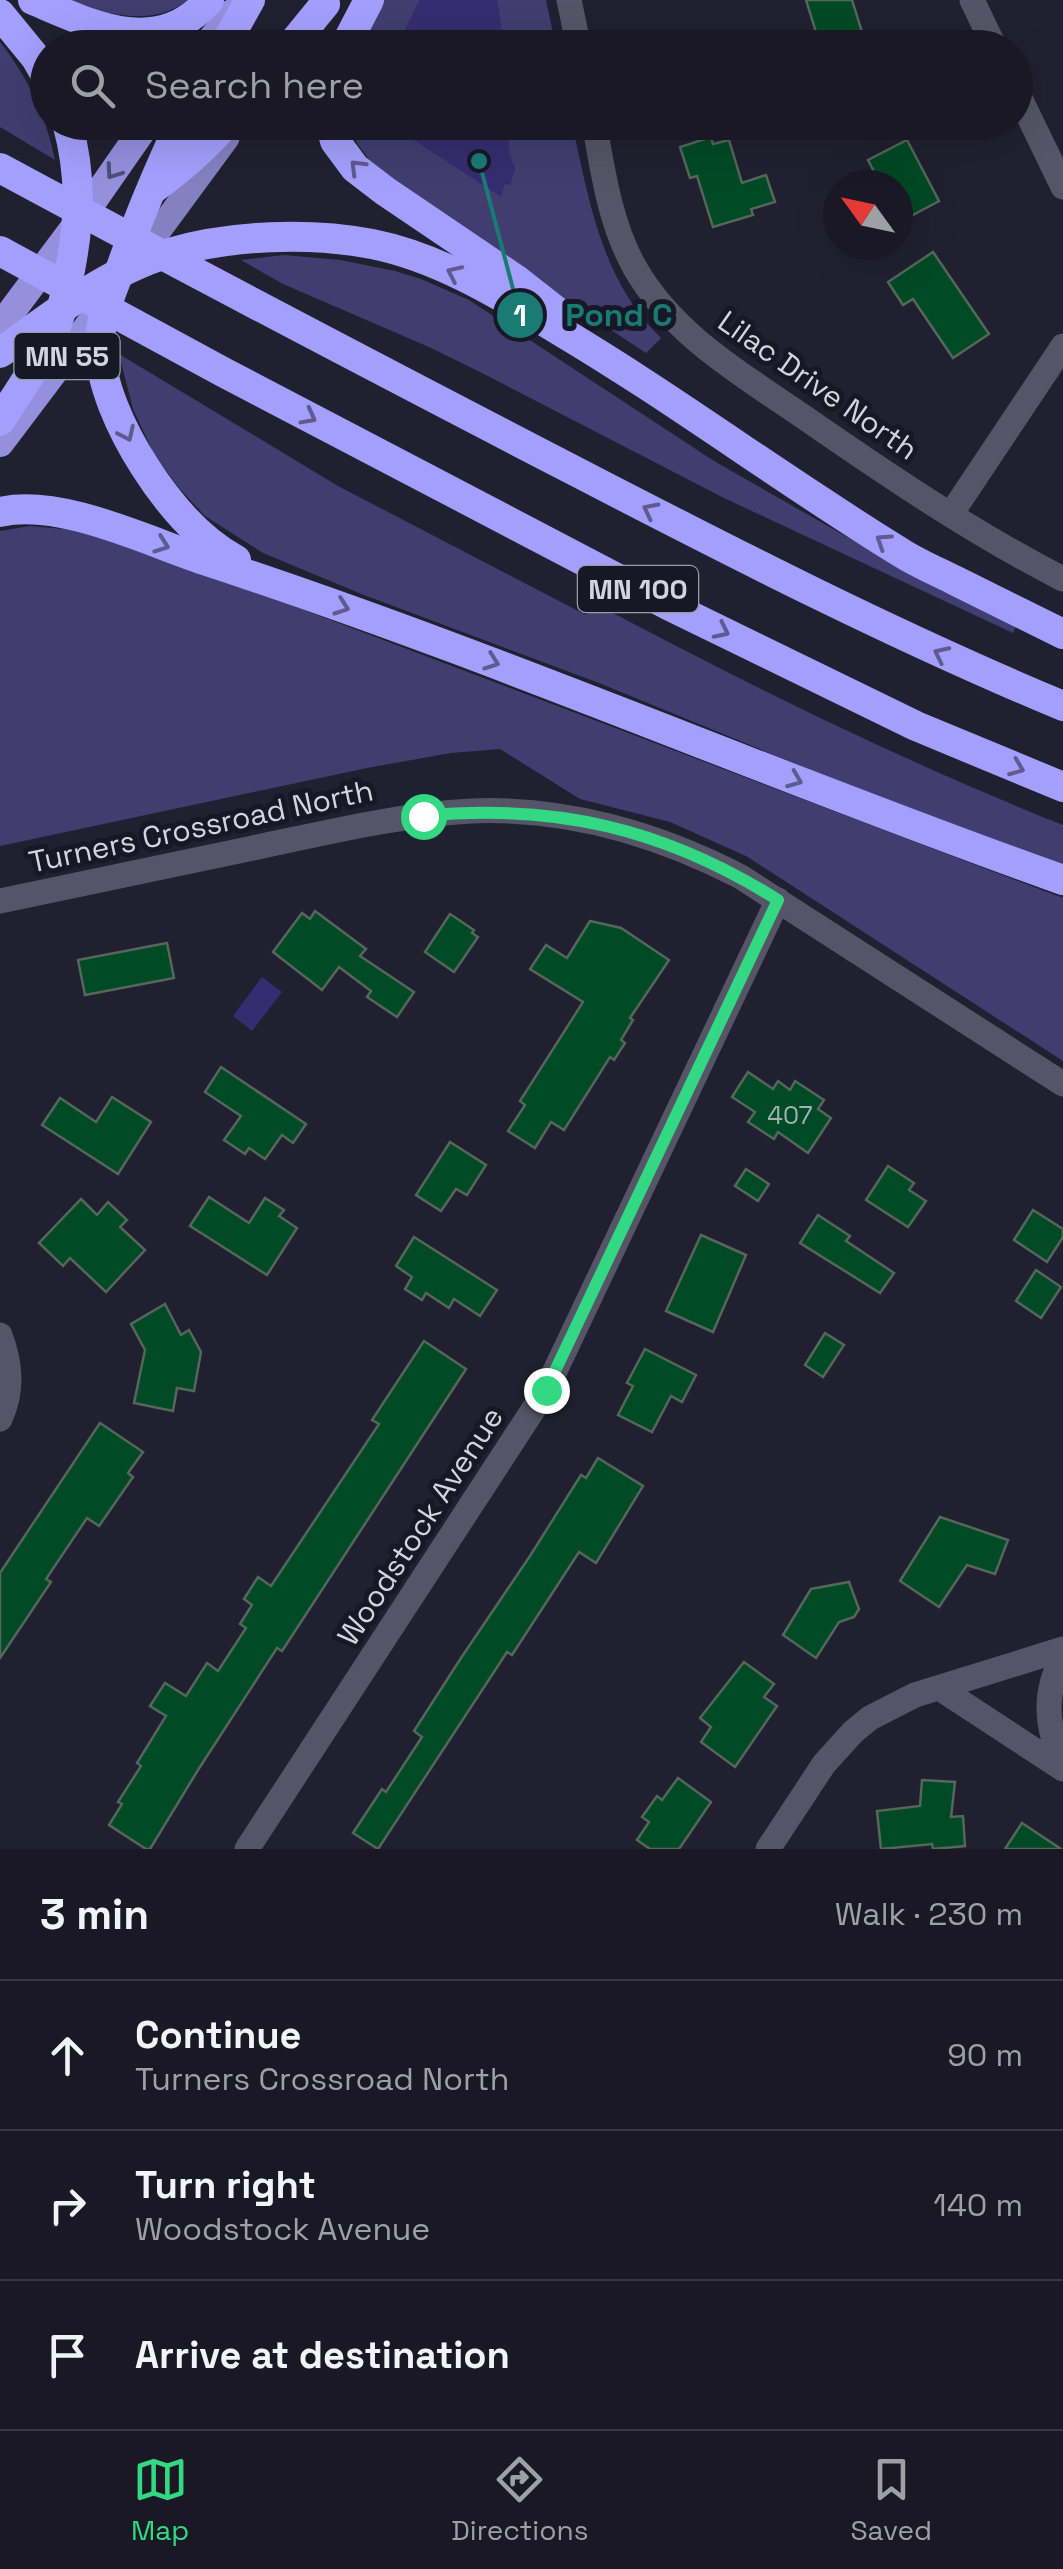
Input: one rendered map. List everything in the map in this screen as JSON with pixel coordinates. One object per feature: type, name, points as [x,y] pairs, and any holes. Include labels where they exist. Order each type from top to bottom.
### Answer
[{"type":"highway","points":[[33,0],[110,30]]},
{"type":"highway","points":[[163,30],[176,26],[209,0]]},
{"type":"highway","points":[[220,30],[246,0]]},
{"type":"highway","points":[[232,30],[246,0]]},
{"type":"highway","points":[[353,30],[369,0]]},
{"type":"highway","points":[[305,30],[326,2]]},
{"type":"highway","points":[[0,14],[30,51]]},
{"type":"highway","points":[[0,421],[49,341],[63,307],[68,243],[79,186],[72,140]]},
{"type":"highway","name":"MN 55","points":[[0,326],[68,243],[136,140]]},
{"type":"highway","points":[[173,140],[148,194],[100,338],[110,397],[128,441],[157,485],[198,532],[226,554],[283,585]]},
{"type":"highway","points":[[0,276],[68,243],[148,194],[212,140]]},
{"type":"highway","points":[[335,140],[355,168],[518,280],[630,373]]},
{"type":"highway","name":"MN 100","points":[[0,168],[711,542],[960,664],[1063,706]]},
{"type":"highway","points":[[0,353],[63,307],[167,254],[204,244],[309,236],[374,244],[435,264],[492,290],[630,373],[904,554],[1063,634]]},
{"type":"highway","name":"MN 100","points":[[0,251],[686,613],[916,726],[1063,787]]},
{"type":"highway","name":"MN 55","points":[[0,443],[120,279]]},
{"type":"highway","points":[[0,512],[26,509],[67,515],[283,585],[1063,880]]},
{"type":"main road","name":"MN 55","points":[[120,279],[224,140]]},
{"type":"street","points":[[570,0],[576,30]]},
{"type":"street","points":[[973,2],[986,30]]},
{"type":"street","points":[[1033,125],[1063,187]]},
{"type":"street","name":"Lilac Drive North","points":[[597,140],[621,240],[635,268],[669,316],[690,336],[951,514],[1063,579]]},
{"type":"street","points":[[951,514],[1063,346]]},
{"type":"street","name":"Turners Crossroad North","points":[[0,901],[383,821],[472,811],[562,817],[647,836],[741,877],[1063,1084]]},
{"type":"street","name":"Woodstock Avenue","points":[[247,1849],[546,1390],[778,900]]},
{"type":"street","points":[[0,1335],[10,1371],[0,1419]]},
{"type":"street","points":[[768,1849],[824,1764],[853,1732],[891,1706],[1063,1649]]},
{"type":"street","points":[[1063,1657],[1054,1677],[1048,1723],[1063,1766]]},
{"type":"street","points":[[941,1689],[1063,1766]]},
{"type":"shaded area","points":[[58,0],[188,0],[173,9],[141,16],[108,13]]},
{"type":"shaded area","points":[[384,0],[420,0],[405,30],[369,30]]},
{"type":"shaded area","points":[[420,0],[497,0],[501,30],[405,30]]},
{"type":"shaded area","points":[[497,0],[546,0],[552,30],[501,30]]},
{"type":"shaded area","points":[[0,42],[30,89],[30,140],[50,140],[55,160],[0,127]]},
{"type":"shaded area","points":[[356,140],[415,140],[509,185],[515,169],[509,140],[576,140],[592,210],[611,265],[624,291],[661,338],[646,353],[372,164]]},
{"type":"shaded area","points":[[414,140],[509,140],[515,169],[501,197]]},
{"type":"shaded area","points":[[284,255],[340,260],[395,271],[469,300],[714,461],[847,537],[1017,624],[1013,633],[724,498],[482,373],[283,284],[241,260]]},
{"type":"shaded area","points":[[119,354],[338,486],[586,615],[594,603],[826,720],[1063,825],[1063,866],[263,553],[205,516],[154,454],[133,409]]},
{"type":"shaded area","points":[[30,526],[75,530],[141,548],[1063,898],[1063,1061],[746,856],[670,822],[580,799],[500,749],[367,768],[0,846],[0,531]]},
{"type":"shaded area","points":[[262,977],[282,992],[252,1031],[233,1016]]},
{"type":"building","points":[[806,0],[852,0],[861,30],[815,30]]},
{"type":"building","points":[[702,140],[712,140],[713,144],[729,140],[742,183],[766,175],[775,202],[751,209],[753,215],[713,227],[697,176],[690,178],[680,147]]},
{"type":"building","points":[[907,140],[939,201],[913,215],[913,170],[873,170],[868,160]]},
{"type":"building","points":[[933,252],[989,334],[953,358],[913,299],[903,305],[888,282]]},
{"type":"building","points":[[315,911],[366,949],[360,956],[414,992],[397,1017],[367,997],[371,991],[339,967],[322,990],[273,952],[302,913],[310,919]]},
{"type":"building","points":[[450,914],[478,937],[454,972],[425,952]]},
{"type":"building","points":[[590,921],[621,928],[669,960],[630,1018],[633,1020],[621,1040],[625,1043],[614,1060],[610,1057],[564,1130],[551,1122],[535,1148],[508,1131],[525,1105],[520,1101],[583,1002],[530,969],[546,945],[567,958]]},
{"type":"building","points":[[167,943],[174,978],[85,995],[78,960]]},
{"type":"building","points":[[221,1067],[306,1124],[293,1143],[282,1135],[265,1159],[249,1148],[245,1154],[224,1140],[241,1116],[205,1092]]},
{"type":"building","points":[[748,1072],[773,1089],[778,1081],[790,1090],[795,1081],[824,1100],[818,1109],[831,1118],[808,1153],[778,1132],[774,1139],[748,1122],[755,1112],[732,1097]]},
{"type":"building","points":[[112,1097],[151,1122],[118,1174],[42,1125],[60,1098],[96,1122]]},
{"type":"building","points":[[450,1142],[486,1165],[467,1195],[456,1189],[441,1211],[416,1195]]},
{"type":"building","points":[[888,1166],[914,1183],[909,1190],[926,1201],[908,1227],[866,1200]]},
{"type":"building","points":[[746,1169],[769,1184],[758,1201],[735,1186]]},
{"type":"building","points":[[209,1197],[249,1223],[265,1198],[284,1210],[279,1216],[297,1228],[267,1275],[190,1226]]},
{"type":"building","points":[[81,1199],[97,1215],[108,1202],[127,1220],[120,1227],[145,1250],[106,1292],[70,1258],[63,1266],[39,1243]]},
{"type":"building","points":[[1033,1210],[1063,1229],[1063,1237],[1047,1262],[1014,1240]]},
{"type":"building","points":[[818,1215],[850,1236],[846,1241],[894,1273],[880,1293],[800,1243]]},
{"type":"building","points":[[701,1235],[746,1255],[713,1332],[666,1311]]},
{"type":"building","points":[[414,1237],[497,1290],[480,1316],[454,1299],[449,1308],[426,1293],[422,1300],[405,1289],[412,1277],[396,1266]]},
{"type":"building","points":[[1036,1270],[1061,1287],[1041,1318],[1016,1301]]},
{"type":"building","points":[[165,1304],[181,1335],[189,1330],[201,1352],[194,1391],[177,1388],[173,1411],[134,1403],[145,1350],[131,1324]]},
{"type":"building","points":[[825,1333],[844,1345],[823,1377],[805,1365]]},
{"type":"building","points":[[424,1341],[466,1369],[282,1651],[277,1648],[150,1849],[146,1849],[109,1825],[122,1804],[118,1802],[141,1766],[137,1763],[166,1716],[150,1706],[165,1683],[186,1696],[207,1663],[218,1671],[246,1628],[240,1624],[252,1605],[244,1599],[258,1577],[271,1586],[379,1424],[372,1420]]},
{"type":"building","points":[[645,1349],[696,1375],[682,1402],[671,1396],[652,1432],[618,1415],[633,1386],[627,1383]]},
{"type":"building","points":[[100,1423],[143,1452],[128,1473],[133,1477],[99,1526],[87,1518],[46,1579],[51,1582],[0,1658],[0,1573]]},
{"type":"building","points":[[598,1458],[643,1486],[596,1563],[579,1552],[512,1655],[507,1652],[378,1849],[353,1833],[422,1737],[414,1731],[461,1658],[581,1475],[586,1478]]},
{"type":"building","points":[[940,1517],[1008,1540],[995,1574],[967,1565],[939,1607],[900,1581]]},
{"type":"building","points":[[849,1582],[859,1609],[854,1617],[839,1622],[816,1658],[783,1635],[811,1589]]},
{"type":"building","points":[[744,1662],[774,1684],[764,1697],[777,1706],[735,1767],[701,1742],[711,1727],[700,1718]]},
{"type":"building","points":[[678,1778],[711,1802],[679,1849],[650,1849],[637,1840],[649,1822],[642,1817],[657,1796],[662,1800]]},
{"type":"building","points":[[922,1780],[955,1782],[951,1817],[963,1816],[965,1846],[933,1849],[932,1844],[881,1849],[877,1811],[920,1806]]},
{"type":"building","points":[[1022,1823],[1061,1849],[1005,1849]]},
{"type":"place","name":"Pond C","points":[[479,161]]},
{"type":"route","points":[[423,816],[472,811],[525,812],[604,825],[700,856],[778,900],[546,1390]]}]
